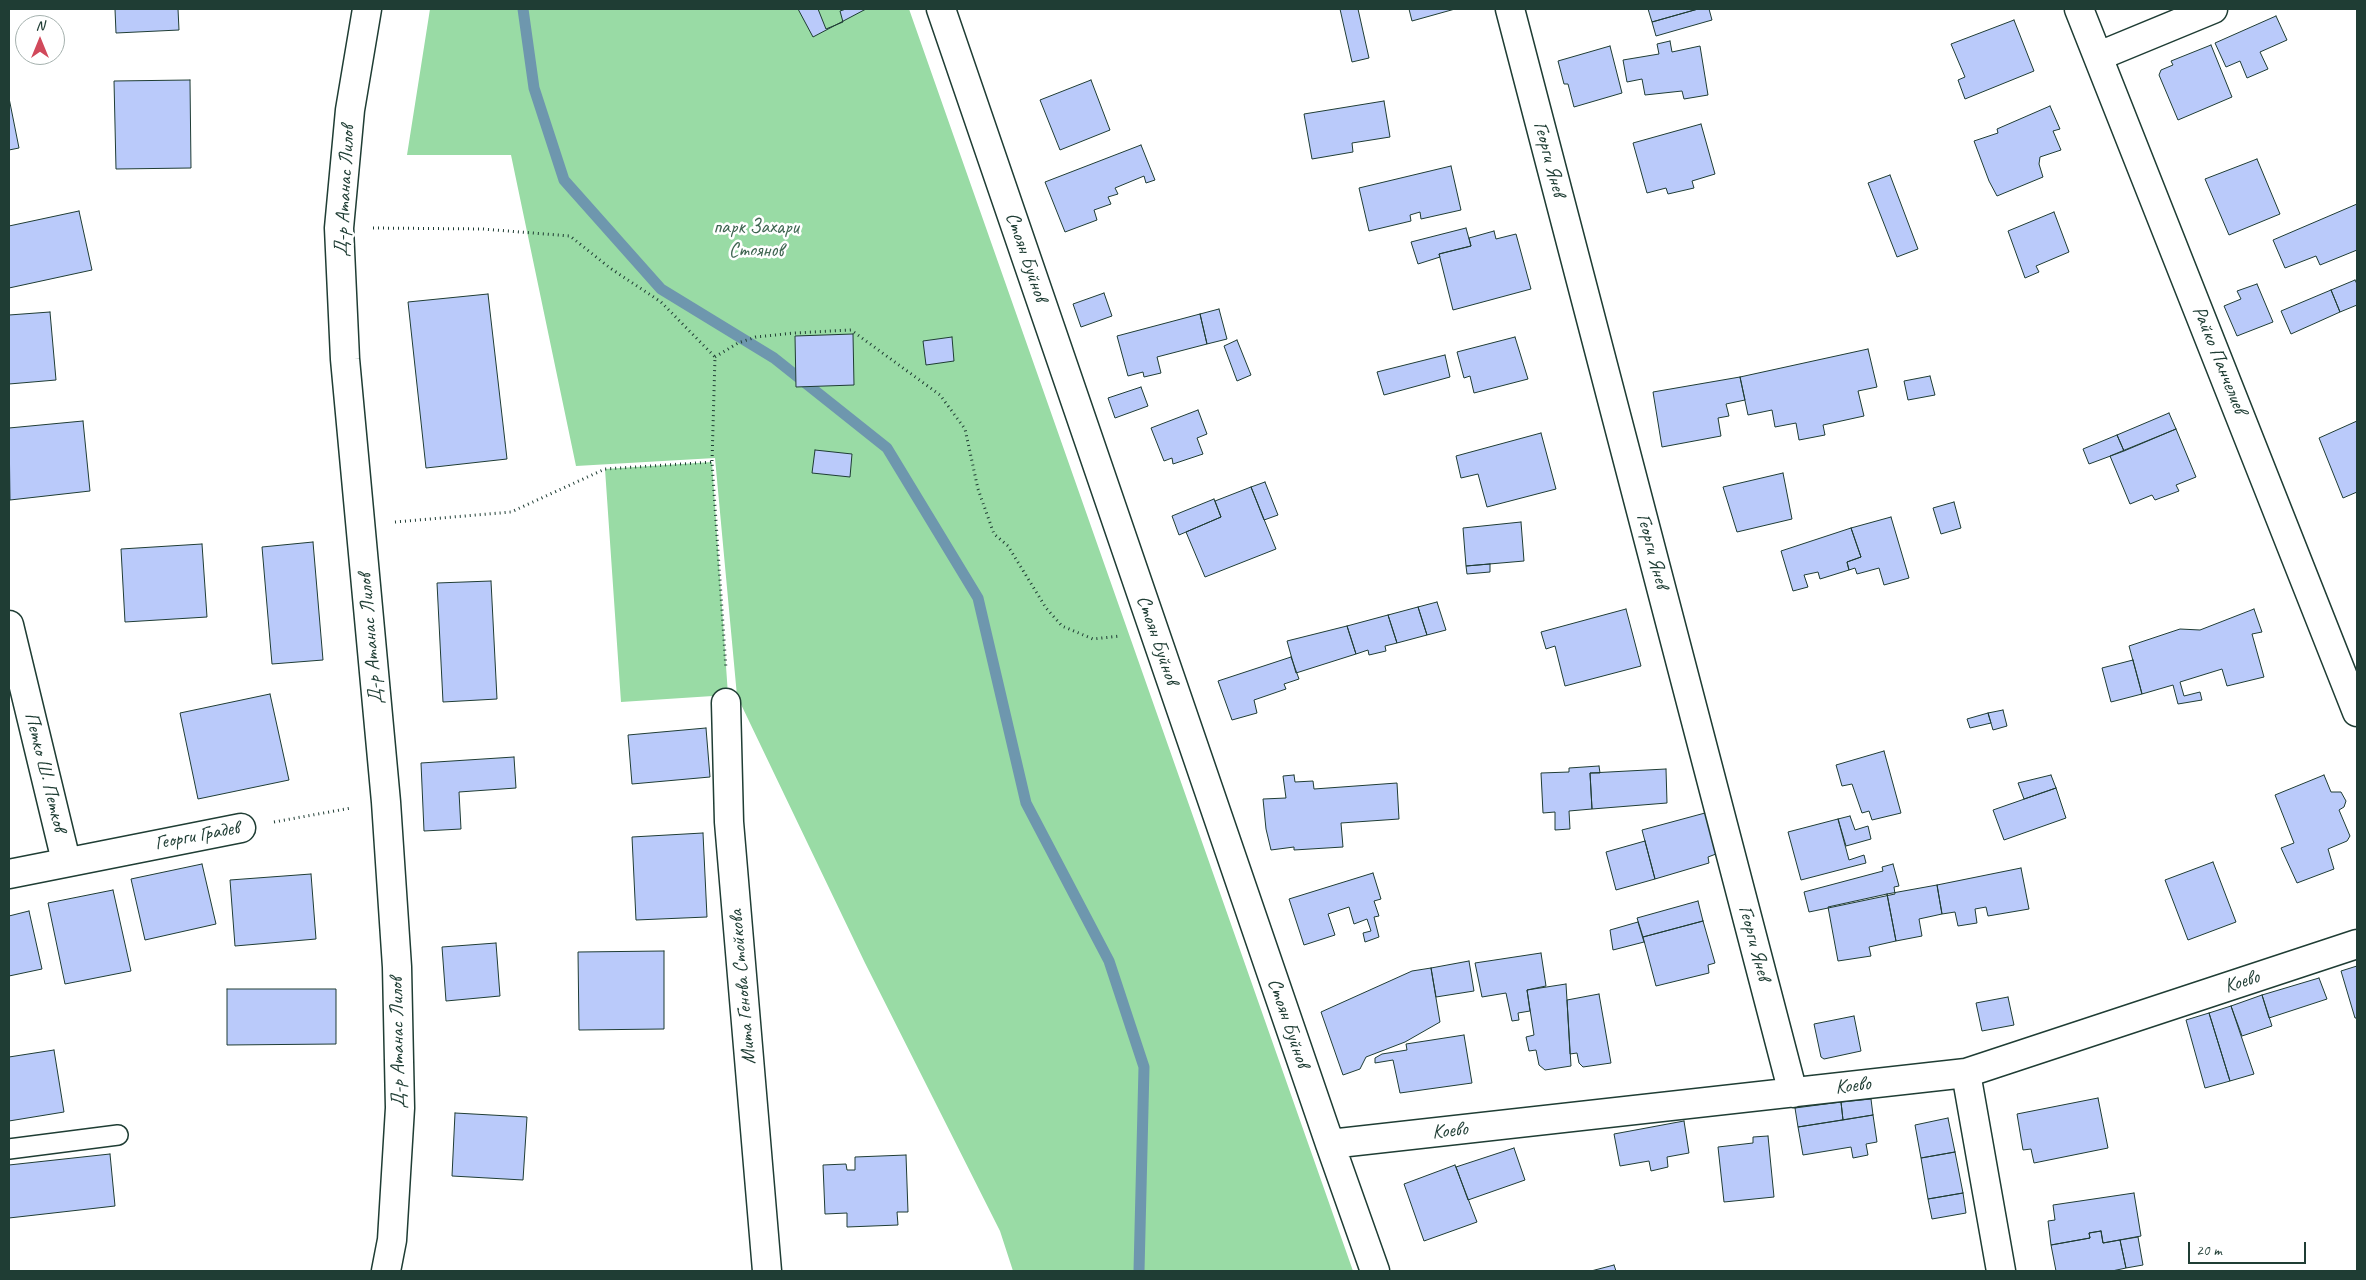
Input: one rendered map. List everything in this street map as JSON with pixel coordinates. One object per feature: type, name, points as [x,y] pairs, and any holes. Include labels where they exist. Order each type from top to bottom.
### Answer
[{"type":"street","name":"Д-р Атанас Лилов","points":[[367,9],[350,110],[339,228],[345,359],[386,802],[397,967],[400,1108],[392,1240],[386,1271]]},
{"type":"street","name":"Стоян Буйнов","points":[[940,9],[1375,1271]]},
{"type":"street","name":"Георги Янев","points":[[1510,9],[1793,1093]]},
{"type":"street","name":"Райко Панчелиев","points":[[2079,9],[2357,712]]},
{"type":"street","points":[[2099,56],[2213,9]]},
{"type":"street","name":"Петко Ш. Петков","points":[[9,626],[66,861]]},
{"type":"street","name":"Мита Генова Стойкова","points":[[726,703],[729,822],[767,1271]]},
{"type":"street","name":"Георги Градев","points":[[9,874],[66,861],[241,828]]},
{"type":"street","name":"Коево","points":[[1330,1144],[1966,1072],[2357,944]]},
{"type":"street","points":[[1966,1072],[2001,1271]]},
{"type":"lane","points":[[9,1149],[118,1134]]},
{"type":"path","points":[[339,228],[483,229],[570,236],[610,268],[661,302],[715,357],[712,462],[728,695],[726,703]]},
{"type":"path","points":[[715,357],[738,343],[756,337],[794,332],[852,330],[940,395],[965,429],[978,489],[994,534],[1008,546],[1046,608],[1062,626],[1093,640],[1116,636],[1156,636]]},
{"type":"path","points":[[360,525],[511,512],[605,469],[712,462]]},
{"type":"path","name":"Георги Градев","points":[[241,828],[386,802]]},
{"type":"green space","name":"парк Захари Стоянов","points":[[430,9],[909,9],[1353,1271],[1013,1271],[1000,1231],[865,963],[737,696],[715,458],[576,466],[511,155],[407,155]]},
{"type":"green space","points":[[712,462],[728,695],[621,702],[605,469]]},
{"type":"building","points":[[115,9],[178,9],[179,30],[116,33]]},
{"type":"building","points":[[798,9],[866,9],[813,37]]},
{"type":"building","points":[[818,9],[846,9],[840,11],[843,22],[826,29]]},
{"type":"building","points":[[1340,9],[1358,9],[1369,58],[1352,62]]},
{"type":"building","points":[[1409,9],[1455,9],[1412,21]]},
{"type":"building","points":[[1648,9],[1698,9],[1652,22]]},
{"type":"building","points":[[1698,9],[1709,9],[1712,20],[1656,36],[1652,22]]},
{"type":"building","points":[[2276,16],[2287,40],[2260,52],[2268,69],[2247,78],[2240,61],[2226,67],[2215,43]]},
{"type":"building","points":[[2014,20],[2034,71],[1965,99],[1958,80],[1965,77],[1951,44]]},
{"type":"building","points":[[1670,41],[1672,52],[1700,46],[1708,95],[1684,99],[1682,91],[1645,95],[1642,79],[1627,82],[1623,60],[1659,54],[1657,44]]},
{"type":"building","points":[[2211,45],[2232,97],[2178,120],[2159,75],[2161,70],[2173,65],[2171,61]]},
{"type":"building","points":[[1610,46],[1622,93],[1574,107],[1568,84],[1564,84],[1558,61]]},
{"type":"building","points":[[190,80],[191,168],[116,169],[114,81]]},
{"type":"building","points":[[1091,80],[1110,130],[1060,150],[1040,100]]},
{"type":"building","points":[[9,98],[19,148],[9,150]]},
{"type":"building","points":[[1384,101],[1390,137],[1352,143],[1353,152],[1312,159],[1304,114]]},
{"type":"building","points":[[2050,106],[2060,129],[2053,131],[2061,150],[2040,157],[2039,164],[2043,177],[1997,196],[1989,181],[1974,141],[1998,133],[1997,129]]},
{"type":"building","points":[[1701,124],[1715,174],[1692,181],[1694,188],[1668,194],[1666,188],[1647,193],[1633,143]]},
{"type":"building","points":[[1141,145],[1155,180],[1146,183],[1144,176],[1115,188],[1118,194],[1108,197],[1111,204],[1094,210],[1097,220],[1065,232],[1045,182]]},
{"type":"building","points":[[2257,159],[2280,214],[2229,235],[2205,179]]},
{"type":"building","points":[[1451,166],[1461,210],[1421,219],[1420,212],[1410,215],[1411,221],[1369,231],[1359,188]]},
{"type":"building","points":[[1890,175],[1918,249],[1897,257],[1868,183]]},
{"type":"building","points":[[2357,204],[2357,250],[2320,265],[2316,256],[2285,268],[2273,240]]},
{"type":"building","points":[[79,211],[92,270],[9,288],[9,226]]},
{"type":"building","points":[[2054,212],[2069,252],[2036,266],[2039,272],[2025,278],[2008,231]]},
{"type":"building","points":[[1466,228],[1471,246],[1439,254],[1440,257],[1418,264],[1411,242]]},
{"type":"building","points":[[1494,231],[1496,239],[1516,234],[1531,289],[1453,310],[1439,254],[1471,246],[1469,238]]},
{"type":"building","points":[[2355,280],[2357,284],[2357,305],[2340,312],[2331,290]]},
{"type":"building","points":[[2257,284],[2273,322],[2237,336],[2224,306],[2241,299],[2237,291]]},
{"type":"building","points":[[2331,290],[2340,312],[2291,334],[2281,311]]},
{"type":"building","points":[[1104,293],[1112,316],[1081,327],[1073,304]]},
{"type":"building","points":[[488,294],[507,459],[426,468],[408,302]]},
{"type":"building","points":[[1219,309],[1227,339],[1207,344],[1200,314]]},
{"type":"building","points":[[50,312],[56,380],[9,384],[9,315]]},
{"type":"building","points":[[1200,314],[1207,344],[1157,357],[1161,373],[1144,377],[1143,372],[1128,376],[1117,336]]},
{"type":"building","points":[[853,334],[854,385],[796,387],[795,336]]},
{"type":"building","points":[[952,337],[954,361],[926,365],[923,341]]},
{"type":"building","points":[[1515,337],[1528,379],[1474,393],[1470,376],[1464,378],[1457,352]]},
{"type":"building","points":[[1237,340],[1251,375],[1237,381],[1224,346]]},
{"type":"building","points":[[1868,349],[1877,387],[1858,391],[1864,416],[1823,425],[1825,435],[1799,440],[1796,423],[1775,427],[1772,410],[1748,415],[1740,377]]},
{"type":"building","points":[[1445,355],[1450,377],[1384,395],[1377,372]]},
{"type":"building","points":[[1930,376],[1935,395],[1908,400],[1904,381]]},
{"type":"building","points":[[1740,377],[1745,400],[1726,404],[1729,416],[1718,418],[1721,436],[1662,447],[1653,392]]},
{"type":"building","points":[[1141,387],[1148,406],[1115,418],[1108,398]]},
{"type":"building","points":[[1198,410],[1207,434],[1197,438],[1203,454],[1173,464],[1172,458],[1164,461],[1151,428]]},
{"type":"building","points":[[2169,413],[2176,429],[2124,451],[2117,435]]},
{"type":"building","points":[[83,421],[90,491],[10,500],[9,428]]},
{"type":"building","points":[[2357,421],[2357,492],[2343,498],[2319,438]]},
{"type":"building","points":[[2176,429],[2196,477],[2176,485],[2179,491],[2155,500],[2152,495],[2130,504],[2110,456]]},
{"type":"building","points":[[1541,433],[1556,489],[1487,507],[1478,474],[1461,478],[1456,456]]},
{"type":"building","points":[[2117,435],[2124,451],[2089,464],[2083,449]]},
{"type":"building","points":[[815,450],[852,454],[850,477],[812,473]]},
{"type":"building","points":[[1783,473],[1792,519],[1737,532],[1723,487]]},
{"type":"building","points":[[1265,482],[1278,515],[1264,520],[1251,487]]},
{"type":"building","points":[[1251,487],[1276,549],[1205,577],[1186,532],[1221,517],[1215,501]]},
{"type":"building","points":[[1214,499],[1221,517],[1179,535],[1172,516]]},
{"type":"building","points":[[1954,502],[1961,528],[1941,534],[1933,508]]},
{"type":"building","points":[[1891,517],[1909,578],[1884,585],[1879,568],[1857,574],[1855,568],[1849,570],[1847,562],[1861,557],[1851,528]]},
{"type":"building","points":[[1521,522],[1524,561],[1466,566],[1463,528]]},
{"type":"building","points":[[1851,528],[1861,557],[1847,562],[1849,570],[1820,579],[1818,572],[1804,575],[1808,587],[1793,591],[1781,551]]},
{"type":"building","points":[[313,542],[323,660],[272,664],[262,547]]},
{"type":"building","points":[[202,544],[207,617],[125,622],[121,549]]},
{"type":"building","points":[[1490,564],[1490,572],[1467,574],[1466,566]]},
{"type":"building","points":[[491,581],[497,699],[443,702],[437,583]]},
{"type":"building","points":[[1437,602],[1446,630],[1427,635],[1418,607]]},
{"type":"building","points":[[1418,607],[1427,635],[1397,643],[1388,615]]},
{"type":"building","points":[[1626,609],[1641,666],[1565,686],[1555,646],[1546,649],[1541,632]]},
{"type":"building","points":[[2254,609],[2262,632],[2252,634],[2264,677],[2227,686],[2222,669],[2180,682],[2184,696],[2200,692],[2202,700],[2178,704],[2173,685],[2142,694],[2129,646],[2180,629],[2200,630]]},
{"type":"building","points":[[1388,615],[1397,643],[1385,646],[1386,651],[1369,655],[1368,650],[1356,654],[1347,626]]},
{"type":"building","points":[[1347,626],[1356,654],[1296,673],[1287,641]]},
{"type":"building","points":[[1291,657],[1299,679],[1284,684],[1286,689],[1254,700],[1257,713],[1232,720],[1218,681]]},
{"type":"building","points":[[2133,660],[2142,694],[2111,702],[2102,668]]},
{"type":"building","points":[[270,694],[289,780],[198,799],[180,713]]},
{"type":"building","points":[[2003,710],[2007,726],[1993,730],[1988,713]]},
{"type":"building","points":[[1988,713],[1991,723],[1970,728],[1967,719]]},
{"type":"building","points":[[706,728],[710,777],[632,784],[628,735]]},
{"type":"building","points":[[1884,751],[1901,813],[1872,820],[1869,811],[1862,813],[1852,784],[1842,786],[1836,765]]},
{"type":"building","points":[[514,757],[516,788],[459,792],[461,829],[424,831],[421,763]]},
{"type":"building","points":[[1599,766],[1600,773],[1590,773],[1592,809],[1569,811],[1570,829],[1555,830],[1555,812],[1543,813],[1541,773],[1569,772],[1569,768]]},
{"type":"building","points":[[1666,769],[1667,803],[1592,809],[1590,773]]},
{"type":"building","points":[[1294,775],[1295,782],[1313,781],[1314,789],[1397,783],[1399,819],[1341,823],[1343,847],[1294,850],[1294,847],[1271,850],[1266,829],[1263,799],[1286,798],[1283,776]]},
{"type":"building","points":[[2051,775],[2056,788],[2024,799],[2018,783]]},
{"type":"building","points":[[2324,775],[2331,792],[2341,792],[2346,801],[2344,807],[2339,810],[2350,836],[2347,841],[2328,849],[2334,869],[2297,883],[2281,848],[2294,843],[2275,795]]},
{"type":"building","points":[[2056,788],[2066,818],[2004,840],[1993,810]]},
{"type":"building","points":[[1705,813],[1716,854],[1708,857],[1709,863],[1655,879],[1642,830]]},
{"type":"building","points":[[1850,816],[1855,830],[1868,826],[1871,839],[1846,846],[1838,819]]},
{"type":"building","points":[[1838,819],[1849,860],[1864,855],[1866,863],[1801,880],[1788,832]]},
{"type":"building","points":[[703,833],[707,917],[636,920],[632,837]]},
{"type":"building","points":[[1645,841],[1655,879],[1616,890],[1606,852]]},
{"type":"building","points":[[2213,862],[2236,922],[2188,940],[2165,880]]},
{"type":"building","points":[[202,864],[216,924],[145,940],[131,879]]},
{"type":"building","points":[[1893,864],[1899,886],[1894,887],[1895,894],[1809,912],[1804,892],[1883,871],[1882,867]]},
{"type":"building","points":[[2021,868],[2029,909],[1988,916],[1986,907],[1975,909],[1977,923],[1958,926],[1955,912],[1942,914],[1937,885]]},
{"type":"building","points":[[1373,873],[1381,899],[1374,901],[1379,916],[1374,917],[1379,937],[1365,942],[1363,933],[1371,931],[1367,919],[1354,924],[1349,907],[1328,914],[1335,935],[1304,945],[1289,899]]},
{"type":"building","points":[[311,874],[316,939],[235,946],[230,880]]},
{"type":"building","points":[[1937,885],[1942,914],[1919,919],[1922,936],[1896,941],[1887,894]]},
{"type":"building","points":[[113,890],[131,971],[65,984],[48,903]]},
{"type":"building","points":[[1887,894],[1896,941],[1869,947],[1871,956],[1838,961],[1828,907]]},
{"type":"building","points":[[1698,901],[1703,921],[1643,937],[1637,918]]},
{"type":"building","points":[[29,911],[42,969],[9,976],[9,916]]},
{"type":"building","points":[[1703,921],[1715,963],[1708,965],[1709,973],[1656,986],[1643,937]]},
{"type":"building","points":[[1638,922],[1644,942],[1613,950],[1610,930]]},
{"type":"building","points":[[496,943],[500,996],[446,1001],[442,947]]},
{"type":"building","points":[[664,951],[664,1029],[579,1030],[578,952]]},
{"type":"building","points":[[1541,953],[1546,986],[1527,990],[1530,1011],[1518,1013],[1519,1020],[1512,1021],[1506,993],[1482,997],[1475,963]]},
{"type":"building","points":[[1469,961],[1474,991],[1436,997],[1431,968]]},
{"type":"building","points":[[2357,966],[2357,1018],[2355,1018],[2341,971]]},
{"type":"building","points":[[1431,968],[1440,1022],[1405,1042],[1366,1057],[1360,1069],[1343,1075],[1321,1012],[1412,971]]},
{"type":"building","points":[[2319,978],[2327,999],[2269,1018],[2262,995]]},
{"type":"building","points":[[1566,984],[1571,1066],[1545,1070],[1539,1065],[1536,1050],[1529,1051],[1526,1037],[1534,1035],[1527,990]]},
{"type":"building","points":[[227,989],[336,989],[336,1044],[227,1045]]},
{"type":"building","points":[[1599,994],[1611,1063],[1583,1067],[1579,1063],[1577,1053],[1570,1054],[1567,1000]]},
{"type":"building","points":[[2262,995],[2272,1026],[2242,1036],[2231,1006]]},
{"type":"building","points":[[2008,997],[2014,1025],[1982,1031],[1976,1003]]},
{"type":"building","points":[[2231,1006],[2254,1074],[2230,1081],[2209,1013]]},
{"type":"building","points":[[2209,1013],[2230,1081],[2205,1088],[2186,1020]]},
{"type":"building","points":[[1854,1016],[1861,1051],[1824,1059],[1821,1057],[1814,1024]]},
{"type":"building","points":[[1464,1035],[1472,1083],[1400,1093],[1393,1060],[1375,1063],[1375,1058],[1382,1054],[1407,1050],[1406,1044]]},
{"type":"building","points":[[54,1050],[64,1112],[9,1121],[9,1057]]},
{"type":"building","points":[[2098,1098],[2108,1148],[2034,1163],[2031,1149],[2023,1150],[2017,1114]]},
{"type":"building","points":[[1871,1099],[1873,1115],[1843,1120],[1841,1102]]},
{"type":"building","points":[[1841,1102],[1843,1120],[1798,1127],[1795,1108]]},
{"type":"building","points":[[455,1113],[527,1117],[523,1180],[452,1176]]},
{"type":"building","points":[[1873,1115],[1877,1142],[1866,1144],[1868,1155],[1853,1158],[1851,1147],[1803,1155],[1798,1127]]},
{"type":"building","points":[[1948,1118],[1955,1152],[1921,1158],[1915,1125]]},
{"type":"building","points":[[1684,1121],[1689,1153],[1667,1157],[1668,1167],[1651,1171],[1649,1161],[1620,1166],[1614,1134]]},
{"type":"building","points":[[1768,1136],[1774,1197],[1724,1202],[1718,1147],[1753,1143],[1753,1137]]},
{"type":"building","points":[[1514,1148],[1525,1180],[1468,1200],[1456,1167]]},
{"type":"building","points":[[1955,1152],[1963,1193],[1928,1199],[1921,1158]]},
{"type":"building","points":[[110,1154],[115,1206],[9,1218],[9,1165]]},
{"type":"building","points":[[906,1155],[908,1212],[897,1212],[898,1225],[847,1227],[847,1213],[825,1214],[823,1165],[846,1164],[847,1170],[855,1170],[855,1157]]},
{"type":"building","points":[[1455,1165],[1477,1222],[1424,1241],[1404,1184]]},
{"type":"building","points":[[1963,1193],[1966,1213],[1932,1219],[1928,1199]]},
{"type":"building","points":[[2134,1193],[2141,1236],[2103,1243],[2101,1231],[2089,1233],[2090,1238],[2051,1245],[2048,1221],[2055,1220],[2053,1205]]},
{"type":"building","points":[[2101,1231],[2103,1243],[2120,1240],[2126,1268],[2112,1271],[2056,1271],[2051,1245],[2090,1238],[2089,1233]]},
{"type":"building","points":[[2138,1237],[2143,1265],[2126,1268],[2120,1240]]},
{"type":"building","points":[[1614,1265],[1616,1271],[1591,1271]]},
{"type":"waterway","points":[[523,9],[534,88],[564,180],[661,289],[774,358],[887,448],[978,598],[1026,803],[1109,961],[1144,1067],[1139,1271]]}]
